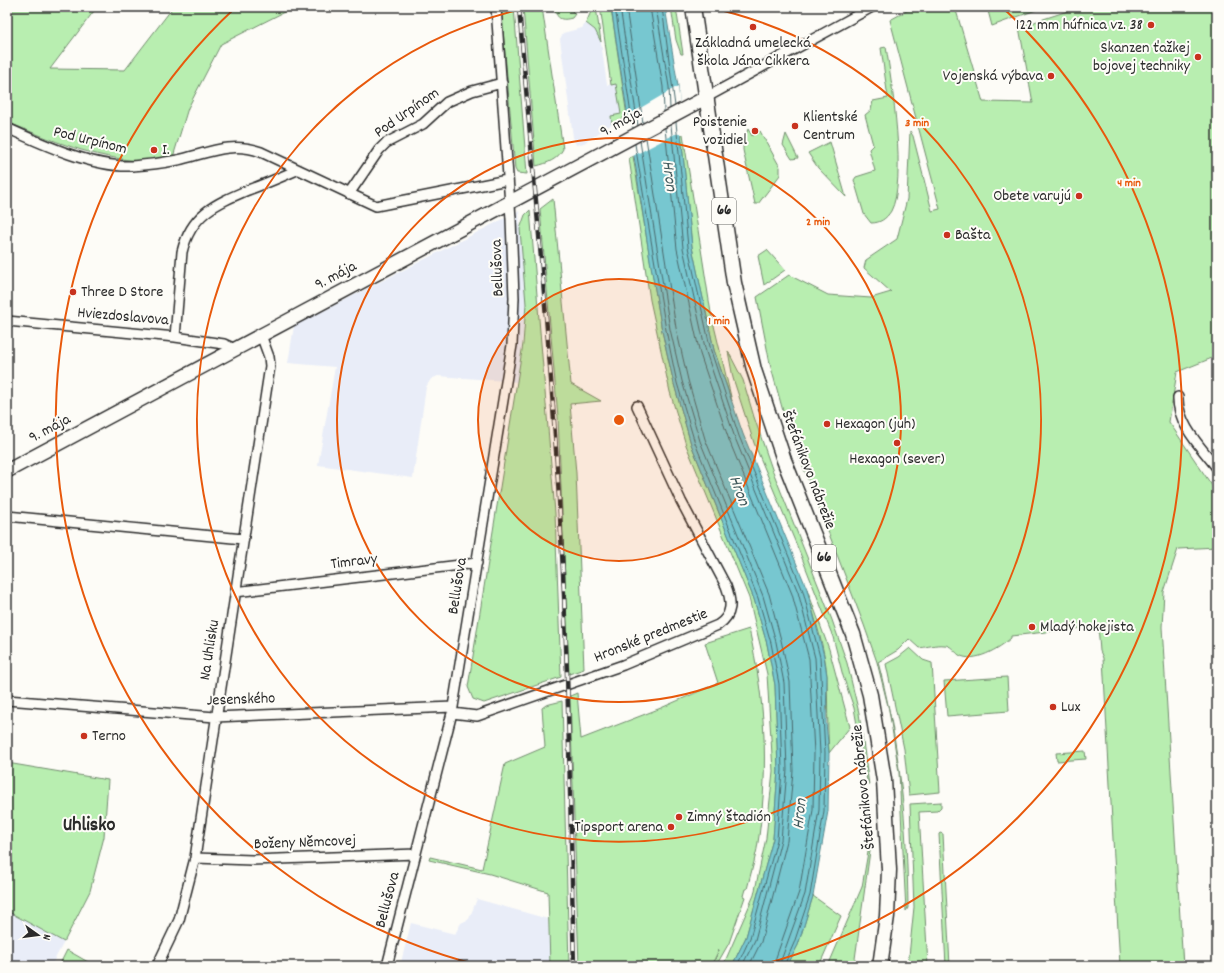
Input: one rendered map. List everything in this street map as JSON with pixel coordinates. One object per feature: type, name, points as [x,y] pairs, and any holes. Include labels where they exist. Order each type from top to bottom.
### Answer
[{"type":"main road","name":"Štefánikovo nábrežie","points":[[693,7],[734,283],[754,370],[784,460],[853,634],[870,695],[884,780],[889,870],[887,916],[880,966]]},
{"type":"main road","name":"9. mája","points":[[7,471],[706,97]]},
{"type":"street","points":[[496,7],[507,180],[510,203]]},
{"type":"street","points":[[850,7],[852,17]]},
{"type":"street","points":[[706,97],[872,7]]},
{"type":"street","name":"Pod Urpínom","points":[[349,194],[379,150],[386,143],[423,124],[447,102],[472,91],[502,83]]},
{"type":"street","name":"Pod Urpínom","points":[[7,128],[65,153],[123,166],[170,162],[236,146],[261,152],[369,204],[383,205],[415,197],[507,180]]},
{"type":"street","points":[[175,336],[182,252],[192,226],[204,213],[219,203],[297,170]]},
{"type":"street","name":"Bellušova","points":[[386,966],[453,710],[512,345],[514,298],[510,203]]},
{"type":"street","name":"Hviezdoslavova","points":[[7,321],[175,336],[224,344],[235,349]]},
{"type":"street","name":"Na Uhlisku","points":[[157,966],[180,920],[195,858],[215,717],[270,366],[269,357],[261,335]]},
{"type":"street","points":[[1178,397],[1178,408],[1181,419],[1217,468]]},
{"type":"street","name":"Hronské predmestie","points":[[453,710],[477,716],[616,667],[718,625],[729,615],[731,606],[726,586],[681,501],[637,406]]},
{"type":"street","points":[[7,516],[243,539]]},
{"type":"street","name":"Timravy","points":[[235,592],[477,562]]},
{"type":"street","name":"Jesenského","points":[[7,700],[215,717],[453,710]]},
{"type":"street","name":"Boženy Němcovej","points":[[195,858],[252,860],[416,854]]},
{"type":"shaded area","points":[[586,23],[595,30],[601,42],[607,85],[616,84],[621,114],[612,116],[612,124],[584,143],[576,145],[573,137],[560,39],[563,33],[582,28]]},
{"type":"shaded area","points":[[519,211],[526,304],[518,382],[438,376],[431,379],[426,387],[413,478],[318,465],[335,367],[288,363],[294,326]]},
{"type":"shaded area","points":[[477,899],[548,919],[550,966],[400,966],[411,923],[455,934],[461,923],[469,919]]},
{"type":"shaded area","points":[[7,911],[64,942],[51,966],[7,966]]},
{"type":"green space","points":[[7,7],[97,7],[50,69],[125,70],[171,10],[167,7],[294,7],[221,44],[188,108],[173,157],[143,161],[108,157],[90,153],[57,142],[7,122]]},
{"type":"green space","points":[[501,7],[514,7],[527,174],[517,173],[515,169]]},
{"type":"green space","points":[[523,7],[542,7],[563,149],[558,156],[552,160],[536,166]]},
{"type":"green space","points":[[555,7],[568,7],[575,14],[572,18],[562,19],[558,17]]},
{"type":"green space","points":[[593,7],[596,7],[601,42],[595,30],[586,23]]},
{"type":"green space","points":[[671,7],[676,7],[683,54],[681,54],[676,40]]},
{"type":"green space","points":[[914,7],[955,7],[983,102],[1033,103],[1019,27],[1080,7],[1217,7],[1217,356],[1177,372],[1169,422],[1217,493],[1217,547],[1178,549],[1164,592],[1162,627],[1183,966],[1120,966],[1103,658],[1100,651],[1098,626],[1011,636],[1011,638],[994,650],[972,658],[959,655],[951,647],[946,645],[919,648],[909,639],[898,650],[878,662],[889,709],[877,662],[864,625],[786,422],[770,364],[757,297],[789,275],[828,295],[871,298],[891,292],[864,268],[866,260],[897,239],[907,199],[910,131],[913,136],[932,211],[940,209],[890,20]]},
{"type":"green space","points":[[987,7],[1006,7],[1006,13],[1010,7],[1013,9],[1014,7],[1035,7],[1036,10],[992,26]]},
{"type":"green space","points":[[605,8],[611,8],[627,116],[612,124],[611,116],[621,114],[616,84],[611,85],[601,13]]},
{"type":"green space","points":[[886,47],[897,131],[898,178],[896,197],[891,211],[882,220],[871,223],[864,214],[854,180],[856,177],[875,171],[869,149],[873,145],[865,115],[871,110],[873,101],[888,98],[881,48]]},
{"type":"green space","points":[[748,129],[752,136],[760,131],[780,167],[780,175],[758,204],[755,204],[743,150],[743,142]]},
{"type":"green space","points":[[681,134],[683,134],[711,313],[732,401],[714,350],[692,247]]},
{"type":"green space","points":[[786,134],[798,158],[792,159],[783,145]]},
{"type":"green space","points":[[830,142],[846,197],[818,168],[808,153]]},
{"type":"green space","points":[[633,156],[662,331],[674,384],[691,444],[754,599],[767,644],[775,685],[778,770],[773,839],[746,937],[732,966],[723,966],[754,895],[766,838],[773,771],[767,674],[749,598],[686,445],[670,392],[650,300],[629,158]]},
{"type":"green space","points":[[553,199],[571,384],[601,401],[570,404],[576,473],[584,669],[569,674],[558,417],[540,209]]},
{"type":"green space","points":[[530,210],[555,513],[561,677],[484,703],[473,699],[468,687],[523,344],[526,304],[520,229],[525,215]]},
{"type":"green space","points":[[767,250],[785,270],[764,285],[758,256]]},
{"type":"green space","points":[[728,351],[743,380],[772,469],[832,620],[847,663],[859,713],[869,785],[854,708],[843,676],[833,637],[754,443],[733,378]]},
{"type":"green space","points":[[807,589],[829,649],[850,727],[829,753],[826,665],[822,643]]},
{"type":"green space","name":"Tipsport arena","points":[[749,629],[759,681],[762,707],[764,732],[764,783],[757,849],[747,889],[745,889],[743,896],[745,897],[729,943],[717,964],[714,962],[719,950],[711,966],[579,966],[570,696],[577,693],[581,739],[661,708],[718,683],[705,643]]},
{"type":"green space","points":[[910,648],[923,660],[932,663],[940,792],[909,795],[904,749],[886,664],[899,657]]},
{"type":"green space","points":[[1007,677],[1009,711],[947,716],[944,681]]},
{"type":"green space","points":[[562,701],[569,966],[550,966],[548,892],[490,874],[429,860],[430,857],[482,869],[505,764],[545,747],[542,708],[546,705]]},
{"type":"green space","points":[[889,711],[897,754],[904,814],[908,908],[906,911],[899,772]]},
{"type":"green space","points":[[1085,751],[1086,759],[1057,761],[1056,753]]},
{"type":"green space","points":[[7,763],[108,780],[104,837],[90,891],[64,942],[7,911]]},
{"type":"green space","points":[[941,802],[941,807],[937,811],[919,812],[928,966],[908,966],[914,907],[910,804]]},
{"type":"green space","points":[[870,816],[870,851],[854,966],[828,966],[862,887],[868,852]]},
{"type":"green space","points":[[940,833],[943,834],[950,966],[946,966]]},
{"type":"green space","points":[[813,896],[841,916],[819,966],[787,966],[798,945]]},
{"type":"green space","points":[[67,950],[95,966],[59,966]]},
{"type":"water","name":"Hron","points":[[611,7],[665,7],[678,86],[692,247],[714,350],[743,434],[807,589],[824,656],[827,676],[826,723],[829,753],[828,811],[813,896],[798,945],[787,966],[732,966],[746,937],[773,839],[778,770],[775,685],[767,644],[754,599],[691,444],[674,384],[662,331],[650,260]]},
{"type":"pier","points":[[678,86],[683,134],[675,134],[631,157],[625,117]]},
{"type":"railway","points":[[519,7],[547,326],[560,517],[567,685],[574,966]]},
{"type":"place","name":"122 mm húfnica vz. 38","points":[[1151,25]]},
{"type":"place","name":"Základná umelecká škola Jána Cikkera","points":[[753,27]]},
{"type":"place","name":"Skanzen ťažkej bojovej techniky","points":[[1198,57]]},
{"type":"place","name":"Vojenská výbava","points":[[1051,76]]},
{"type":"place","name":"Klientské Centrum","points":[[795,126]]},
{"type":"place","name":"Poistenie vozidiel","points":[[755,131]]},
{"type":"place","name":"I.","points":[[154,150]]},
{"type":"place","name":"Obete varujú","points":[[1079,196]]},
{"type":"place","name":"Bašta","points":[[947,235]]},
{"type":"place","name":"Three D Store","points":[[73,292]]},
{"type":"place","name":"Hexagon (juh)","points":[[827,424]]},
{"type":"place","name":"Hexagon (sever)","points":[[897,443]]},
{"type":"place","name":"Mladý hokejista","points":[[1032,627]]},
{"type":"place","name":"Lux","points":[[1053,707]]},
{"type":"place","name":"Terno","points":[[84,736]]},
{"type":"place","name":"Zimný štadión","points":[[679,817]]},
{"type":"place","name":"Tipsport arena","points":[[671,827]]},
{"type":"district","name":"Uhlisko","points":[[89,826]]}]
